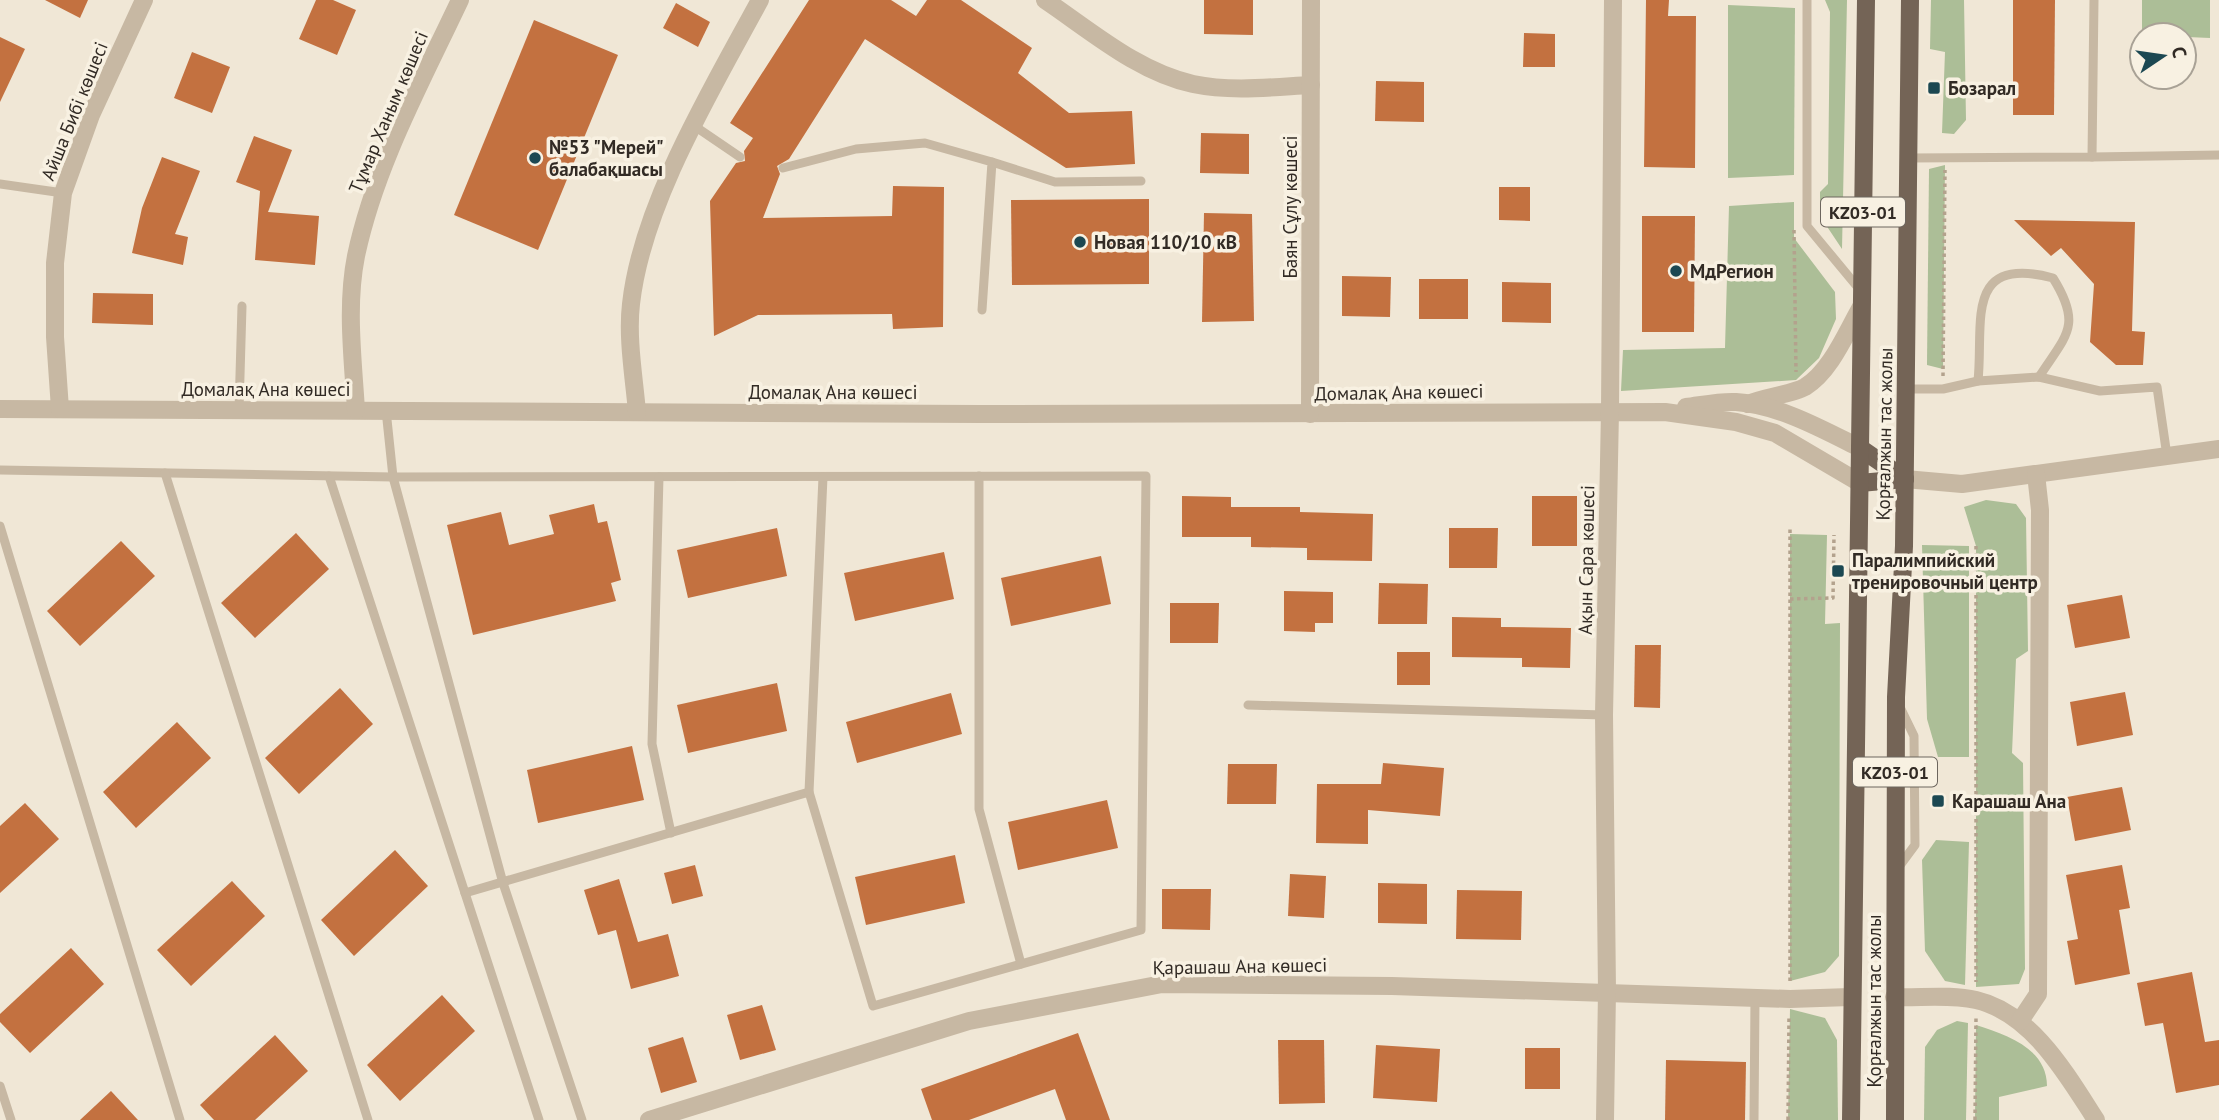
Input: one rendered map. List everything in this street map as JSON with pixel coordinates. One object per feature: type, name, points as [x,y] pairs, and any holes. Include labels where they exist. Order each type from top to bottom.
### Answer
[{"type":"main road","name":"Қорғалжын тас жолы","points":[[1851,1120],[1850,997],[1866,0]]},
{"type":"main road","name":"Қорғалжын тас жолы","points":[[1895,1120],[1896,697],[1905,479],[1910,0]]},
{"type":"main road","points":[[1860,448],[1905,479]]},
{"type":"main road","points":[[1860,483],[1905,479]]},
{"type":"street","name":"Айша Бибі көшесі","points":[[60,409],[55,337],[55,275],[63,193],[91,115],[144,0]]},
{"type":"street","name":"Тұмар Ханым көшесі","points":[[356,410],[351,310],[356,258],[371,202],[401,124],[460,0]]},
{"type":"street","points":[[636,412],[630,307],[640,250],[693,125],[760,0]]},
{"type":"street","points":[[1045,0],[1104,42],[1151,69],[1194,84],[1245,88],[1311,85]]},
{"type":"street","name":"Баян Сұлу көшесі","points":[[1310,414],[1311,0]]},
{"type":"street","name":"Ақын Сара көшесі","points":[[1605,1120],[1607,991],[1604,715],[1610,411],[1613,0]]},
{"type":"street","points":[[1748,404],[1769,395],[1803,388],[1819,375],[1861,299]]},
{"type":"street","name":"Домалақ Ана көшесі","points":[[1665,412],[1732,402],[1748,404],[1804,422],[1860,448]]},
{"type":"street","name":"Домалақ Ана көшесі","points":[[0,409],[1310,414],[1665,412],[1736,422],[1775,433],[1860,483]]},
{"type":"street","points":[[1905,479],[1962,484],[2219,449]]},
{"type":"street","points":[[2020,1021],[2038,994],[2040,510],[2036,474]]},
{"type":"street","name":"Қарашаш Ана көшесі","points":[[649,1120],[969,1021],[1162,984],[1607,991],[1790,999],[1850,997]]},
{"type":"street","points":[[1894,998],[1976,1000],[2020,1021],[2068,1076],[2096,1120]]},
{"type":"lane","points":[[1807,0],[1807,226],[1861,299]]},
{"type":"lane","points":[[2092,157],[2094,0]]},
{"type":"lane","points":[[693,125],[740,157]]},
{"type":"lane","points":[[783,168],[856,149],[925,143],[1055,182],[1141,181]]},
{"type":"lane","points":[[1909,158],[2219,155]]},
{"type":"lane","points":[[982,310],[992,162]]},
{"type":"lane","points":[[0,184],[63,193]]},
{"type":"lane","points":[[1978,381],[1979,306],[1992,285],[2004,275],[2029,271],[2053,278],[2064,296],[2071,318],[2064,342],[2039,377]]},
{"type":"lane","points":[[239,410],[242,306]]},
{"type":"lane","points":[[1906,389],[1943,389],[1978,381],[2039,377],[2100,391],[2157,387],[2168,458]]},
{"type":"lane","points":[[386,411],[393,477],[503,883],[582,1120]]},
{"type":"lane","points":[[0,470],[393,477],[1146,476],[1141,930],[873,1006],[809,792],[823,477]]},
{"type":"lane","points":[[165,473],[368,1120]]},
{"type":"lane","points":[[329,476],[539,1120]]},
{"type":"lane","points":[[659,477],[652,744],[671,832]]},
{"type":"lane","points":[[979,477],[979,809],[1021,964]]},
{"type":"lane","points":[[0,526],[180,1120]]},
{"type":"lane","points":[[1248,705],[1604,715]]},
{"type":"lane","points":[[465,892],[809,792]]},
{"type":"lane","points":[[1754,1120],[1755,998]]},
{"type":"lane","points":[[0,1086],[10,1120]]},
{"type":"path","points":[[1943,389],[1945,158]]},
{"type":"path","points":[[1788,1120],[1790,528]]},
{"type":"path","points":[[1790,599],[1833,598],[1834,535]]},
{"type":"path","points":[[1976,546],[1976,987]]},
{"type":"path","points":[[1975,1120],[1976,1016]]},
{"type":"green space","points":[[1825,0],[1847,0],[1842,249],[1820,216],[1820,192],[1828,184],[1830,12]]},
{"type":"green space","points":[[1931,0],[1964,0],[1966,120],[1954,134],[1942,133],[1945,52],[1930,49]]},
{"type":"green space","points":[[2142,0],[2210,0],[2210,38],[2198,37],[2198,21],[2142,21]]},
{"type":"green space","points":[[1728,5],[1795,8],[1794,175],[1728,178]]},
{"type":"green space","points":[[1945,165],[1943,369],[1927,365],[1929,169]]},
{"type":"green space","points":[[1794,202],[1794,238],[1835,292],[1836,319],[1819,358],[1796,380],[1621,391],[1623,350],[1725,348],[1729,206]]},
{"type":"green space","points":[[1986,500],[2016,504],[2026,518],[2028,651],[2016,659],[2012,753],[2023,763],[2025,969],[2019,984],[1976,987],[1976,546],[1964,507]]},
{"type":"green space","points":[[1790,534],[1827,535],[1825,624],[1840,623],[1839,956],[1825,972],[1790,981]]},
{"type":"green space","points":[[1922,545],[1969,546],[1969,757],[1938,757],[1927,719]]},
{"type":"green space","points":[[1936,840],[1969,842],[1965,985],[1945,981],[1925,951],[1922,860]]},
{"type":"green space","points":[[1790,1009],[1825,1018],[1837,1040],[1838,1120],[1788,1120]]},
{"type":"green space","points":[[1957,1021],[1968,1023],[1966,1120],[1924,1120],[1925,1047],[1937,1030]]},
{"type":"green space","points":[[1976,1025],[2024,1045],[2040,1062],[2045,1073],[2047,1086],[1999,1097],[1999,1120],[1975,1120]]},
{"type":"building","points":[[45,0],[88,0],[80,18]]},
{"type":"building","points":[[316,0],[333,0],[356,10],[337,55],[299,39]]},
{"type":"building","points":[[809,0],[891,0],[916,16],[927,0],[961,0],[1032,48],[1018,73],[1069,113],[1132,111],[1135,164],[1066,168],[865,39],[789,159],[777,166],[780,174],[763,218],[892,216],[893,186],[944,187],[943,327],[893,329],[892,314],[758,315],[714,336],[710,201],[736,163],[745,161],[744,151],[753,138],[730,123]]},
{"type":"building","points":[[1204,0],[1253,0],[1253,35],[1204,34]]},
{"type":"building","points":[[1646,0],[1669,0],[1668,16],[1696,16],[1695,168],[1644,167]]},
{"type":"building","points":[[2013,0],[2055,0],[2054,115],[2013,115]]},
{"type":"building","points":[[676,3],[710,22],[698,47],[663,28]]},
{"type":"building","points":[[534,20],[618,55],[538,250],[454,215]]},
{"type":"building","points":[[1524,33],[1555,34],[1555,67],[1523,67]]},
{"type":"building","points":[[0,37],[25,49],[0,102]]},
{"type":"building","points":[[192,52],[230,67],[212,113],[174,98]]},
{"type":"building","points":[[1376,81],[1424,82],[1424,122],[1375,121]]},
{"type":"building","points":[[1201,133],[1249,134],[1249,174],[1200,173]]},
{"type":"building","points":[[254,136],[292,150],[268,212],[319,216],[315,265],[255,260],[260,191],[236,182]]},
{"type":"building","points":[[162,157],[200,171],[175,234],[188,237],[183,265],[132,253],[142,208]]},
{"type":"building","points":[[1499,187],[1530,187],[1530,221],[1499,220]]},
{"type":"building","name":"Новая 110/10 кВ","points":[[1149,199],[1149,284],[1012,285],[1011,200]]},
{"type":"building","points":[[1204,213],[1252,214],[1254,321],[1202,322]]},
{"type":"building","points":[[1642,216],[1695,216],[1694,332],[1642,332]]},
{"type":"building","points":[[2014,220],[2135,222],[2132,331],[2145,332],[2143,365],[2116,365],[2090,342],[2094,284],[2061,248],[2051,256]]},
{"type":"building","points":[[1342,276],[1391,277],[1390,317],[1342,316]]},
{"type":"building","points":[[1419,279],[1468,279],[1468,319],[1419,319]]},
{"type":"building","points":[[1502,282],[1551,283],[1551,323],[1502,322]]},
{"type":"building","points":[[93,293],[153,294],[153,325],[92,323]]},
{"type":"building","points":[[1182,496],[1231,497],[1231,507],[1300,507],[1300,512],[1373,514],[1372,561],[1307,560],[1307,548],[1251,547],[1251,537],[1182,537]]},
{"type":"building","points":[[1532,496],[1577,496],[1577,546],[1532,546]]},
{"type":"building","points":[[594,504],[598,523],[607,521],[621,580],[611,583],[616,601],[473,635],[447,525],[501,512],[509,545],[554,534],[549,515]]},
{"type":"building","points":[[777,528],[787,576],[688,598],[677,550]]},
{"type":"building","points":[[1449,528],[1498,528],[1497,568],[1449,568]]},
{"type":"building","points":[[296,533],[329,569],[255,638],[221,603]]},
{"type":"building","points":[[121,541],[155,576],[80,646],[47,611]]},
{"type":"building","points":[[944,552],[954,599],[855,621],[844,573]]},
{"type":"building","points":[[1101,556],[1111,604],[1011,626],[1001,578]]},
{"type":"building","points":[[1379,583],[1428,584],[1427,624],[1378,624]]},
{"type":"building","points":[[1284,591],[1333,592],[1333,623],[1315,623],[1315,632],[1284,631]]},
{"type":"building","points":[[2122,595],[2130,638],[2075,648],[2067,605]]},
{"type":"building","points":[[1170,603],[1219,603],[1218,643],[1170,643]]},
{"type":"building","points":[[1452,617],[1501,618],[1501,627],[1571,628],[1570,668],[1522,667],[1522,658],[1452,657]]},
{"type":"building","points":[[1635,645],[1661,645],[1660,708],[1634,707]]},
{"type":"building","points":[[1397,652],[1430,652],[1430,685],[1397,685]]},
{"type":"building","points":[[777,683],[787,731],[688,753],[677,705]]},
{"type":"building","points":[[340,688],[373,724],[299,794],[265,758]]},
{"type":"building","points":[[2125,692],[2133,735],[2077,746],[2070,702]]},
{"type":"building","points":[[951,693],[962,734],[857,763],[846,722]]},
{"type":"building","points":[[177,722],[211,758],[136,828],[103,792]]},
{"type":"building","points":[[632,746],[644,800],[538,823],[527,770]]},
{"type":"building","points":[[1383,763],[1444,768],[1440,816],[1368,810],[1368,844],[1316,843],[1317,784],[1381,784]]},
{"type":"building","points":[[1228,764],[1277,764],[1276,804],[1227,804]]},
{"type":"building","points":[[2122,787],[2131,830],[2075,841],[2067,797]]},
{"type":"building","points":[[1107,800],[1118,848],[1018,870],[1008,822]]},
{"type":"building","points":[[25,803],[59,839],[0,893],[0,826]]},
{"type":"building","points":[[395,850],[428,886],[354,956],[321,920]]},
{"type":"building","points":[[955,855],[965,903],[866,925],[855,877]]},
{"type":"building","points":[[695,865],[703,896],[672,904],[664,873]]},
{"type":"building","points":[[2122,865],[2130,908],[2119,910],[2130,974],[2075,985],[2067,941],[2078,939],[2066,875]]},
{"type":"building","points":[[1290,874],[1326,876],[1324,918],[1288,916]]},
{"type":"building","points":[[619,879],[638,942],[668,934],[679,976],[631,989],[616,930],[598,935],[584,890]]},
{"type":"building","points":[[232,881],[265,916],[191,986],[157,950]]},
{"type":"building","points":[[1378,883],[1427,884],[1427,924],[1378,923]]},
{"type":"building","points":[[1162,889],[1211,889],[1210,930],[1162,929]]},
{"type":"building","points":[[1457,890],[1522,891],[1521,940],[1456,939]]},
{"type":"building","points":[[71,948],[104,984],[30,1053],[0,1022],[0,1014]]},
{"type":"building","points":[[2192,972],[2205,1042],[2219,1040],[2219,1085],[2176,1093],[2163,1023],[2145,1026],[2137,983]]},
{"type":"building","points":[[442,995],[475,1031],[400,1101],[367,1065]]},
{"type":"building","points":[[762,1005],[776,1050],[740,1060],[727,1015]]},
{"type":"building","points":[[1078,1033],[1110,1120],[1066,1120],[1055,1089],[969,1120],[932,1120],[921,1089]]},
{"type":"building","points":[[275,1035],[308,1071],[255,1120],[214,1120],[200,1105]]},
{"type":"building","points":[[683,1037],[697,1082],[661,1093],[648,1048]]},
{"type":"building","points":[[1278,1040],[1324,1040],[1325,1103],[1279,1104]]},
{"type":"building","points":[[1376,1045],[1440,1049],[1437,1102],[1373,1098]]},
{"type":"building","points":[[1525,1048],[1560,1048],[1560,1089],[1525,1089]]},
{"type":"building","points":[[1666,1060],[1746,1062],[1745,1120],[1665,1120]]},
{"type":"building","points":[[111,1091],[138,1120],[80,1120]]},
{"type":"place","name":"Бозарал","points":[[1934,88]]},
{"type":"place","name":"№53 \"Мерей\" балабақшасы","points":[[535,158]]},
{"type":"place","name":"Новая 110/10 кВ","points":[[1080,242]]},
{"type":"place","name":"МдРегион","points":[[1676,271]]},
{"type":"place","name":"Паралимпийский тренировочный центр","points":[[1838,571]]},
{"type":"place","name":"Карашаш Ана","points":[[1938,801]]}]
